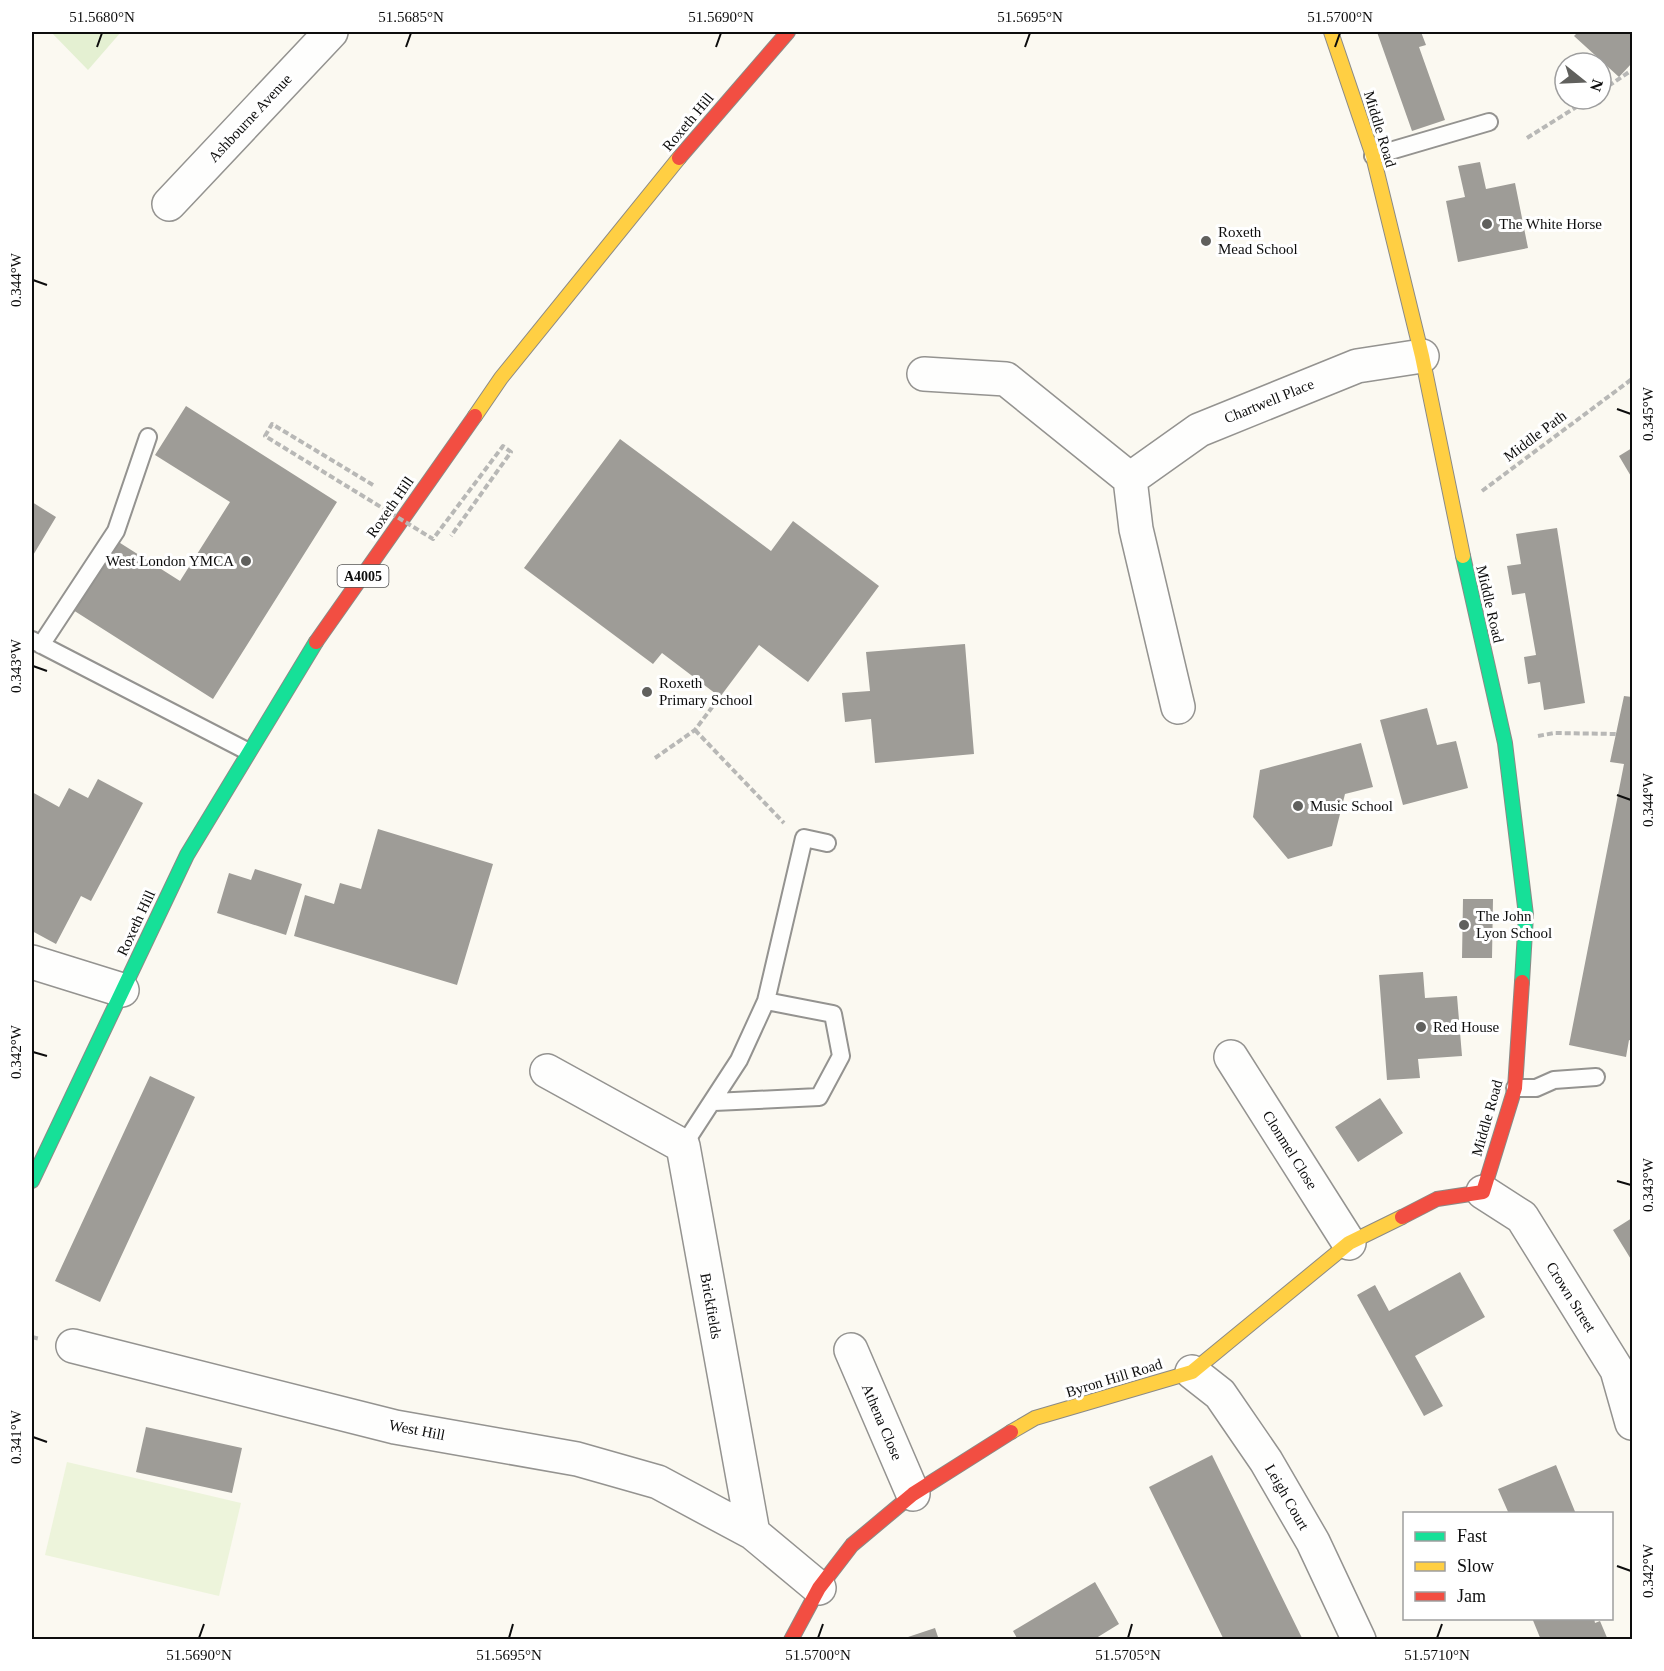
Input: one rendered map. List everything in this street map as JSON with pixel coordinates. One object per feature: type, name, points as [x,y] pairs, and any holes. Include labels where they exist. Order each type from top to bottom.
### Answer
[{"type":"street","name":"Ashbourne Avenue","points":[[169,204],[331,32]]},
{"type":"street","name":"Roxeth Hill","points":[[32,1181],[187,855],[299,666],[501,378],[718,110],[788,32]]},
{"type":"street","name":"Middle Road","points":[[1331,32],[1373,156],[1422,356],[1453,513],[1505,743],[1526,915],[1515,1088],[1483,1192]]},
{"type":"street","name":"Chartwell Place","points":[[1130,479],[1199,430],[1357,366],[1422,356]]},
{"type":"street","points":[[924,374],[1006,379],[1130,479],[1136,529],[1178,707]]},
{"type":"street","points":[[32,962],[122,990]]},
{"type":"street","name":"Clonmel Close","points":[[1231,1057],[1349,1243]]},
{"type":"street","points":[[547,1071],[683,1146]]},
{"type":"street","name":"Brickfields","points":[[683,1146],[753,1533]]},
{"type":"street","name":"Byron Hill Road","points":[[791,1640],[819,1588],[852,1545],[913,1494],[1035,1418],[1192,1372],[1349,1243],[1437,1199],[1483,1192]]},
{"type":"street","name":"Crown Street","points":[[1483,1192],[1522,1217],[1617,1370],[1632,1423]]},
{"type":"street","name":"West Hill","points":[[73,1346],[395,1427],[577,1459],[658,1482],[753,1533]]},
{"type":"street","name":"Athena Close","points":[[851,1350],[913,1494]]},
{"type":"street","name":"Leigh Court","points":[[1192,1372],[1220,1394],[1266,1461],[1314,1542],[1359,1640]]},
{"type":"street","points":[[753,1533],[819,1588]]},
{"type":"lane","points":[[1373,156],[1490,122]]},
{"type":"lane","points":[[148,437],[116,531],[37,642],[247,751]]},
{"type":"lane","points":[[683,1146],[714,1102],[739,1060],[766,1001],[804,838],[828,843]]},
{"type":"lane","points":[[714,1102],[819,1097],[841,1056],[833,1014],[766,1001]]},
{"type":"lane","points":[[1515,1088],[1536,1088],[1554,1080],[1596,1077]]},
{"type":"path","points":[[1613,83],[1632,70]]},
{"type":"path","points":[[1527,138],[1570,111]]},
{"type":"path","name":"Middle Path","points":[[1453,513],[1632,379]]},
{"type":"path","points":[[373,485],[272,424],[265,436],[433,539],[503,446],[511,452],[451,536]]},
{"type":"path","points":[[655,758],[695,730],[713,706]]},
{"type":"path","points":[[695,730],[784,823]]},
{"type":"path","points":[[1505,743],[1554,733],[1616,734]]},
{"type":"green space","points":[[51,32],[121,32],[88,70]]},
{"type":"green space","points":[[67,1462],[241,1503],[219,1596],[45,1555]]},
{"type":"building","points":[[1377,32],[1421,32],[1426,45],[1419,47],[1445,120],[1412,131]]},
{"type":"building","points":[[1578,32],[1632,32],[1632,63],[1619,77],[1613,72],[1613,51],[1590,51],[1574,36]]},
{"type":"building","name":"The White Horse","points":[[1480,162],[1486,189],[1515,183],[1528,248],[1458,262],[1446,201],[1465,197],[1458,166]]},
{"type":"building","name":"West London YMCA","points":[[186,406],[337,502],[213,699],[73,610],[117,541],[180,581],[230,502],[155,455]]},
{"type":"building","points":[[620,439],[771,551],[793,521],[879,586],[808,682],[759,645],[720,697],[662,653],[653,664],[524,568]]},
{"type":"building","points":[[1632,448],[1632,478],[1619,456]]},
{"type":"building","points":[[32,502],[56,517],[32,557]]},
{"type":"building","points":[[1557,528],[1585,703],[1544,710],[1540,682],[1528,684],[1524,657],[1536,655],[1525,593],[1512,595],[1507,566],[1521,564],[1516,534]]},
{"type":"building","points":[[965,644],[974,754],[875,763],[871,719],[845,722],[842,693],[870,691],[866,652]]},
{"type":"building","points":[[1624,696],[1632,697],[1632,1041],[1629,1040],[1626,1057],[1569,1045],[1624,764],[1610,762]]},
{"type":"building","points":[[1427,708],[1437,745],[1456,741],[1468,788],[1403,805],[1380,720]]},
{"type":"building","name":"Music School","points":[[1361,743],[1373,787],[1345,794],[1332,846],[1288,859],[1253,817],[1260,770]]},
{"type":"building","points":[[98,779],[143,803],[91,901],[81,896],[56,944],[32,931],[32,792],[59,807],[69,788],[88,798]]},
{"type":"building","points":[[378,829],[493,864],[457,985],[294,936],[305,895],[334,904],[340,883],[361,889]]},
{"type":"building","points":[[255,869],[302,884],[286,935],[217,913],[229,873],[251,880]]},
{"type":"building","points":[[1463,899],[1493,899],[1492,958],[1462,958]]},
{"type":"building","name":"Red House","points":[[1423,972],[1425,998],[1457,996],[1462,1056],[1418,1059],[1420,1078],[1387,1080],[1379,975]]},
{"type":"building","points":[[150,1076],[195,1097],[100,1302],[55,1281]]},
{"type":"building","points":[[1380,1098],[1403,1133],[1358,1162],[1335,1127]]},
{"type":"building","points":[[1632,1218],[1632,1261],[1613,1230]]},
{"type":"building","points":[[1460,1272],[1485,1317],[1415,1356],[1443,1406],[1424,1416],[1357,1295],[1375,1285],[1389,1311]]},
{"type":"building","points":[[146,1427],[242,1448],[232,1493],[136,1472]]},
{"type":"building","points":[[1212,1455],[1303,1640],[1224,1640],[1149,1487]]},
{"type":"building","points":[[1556,1465],[1575,1512],[1508,1512],[1498,1489]]},
{"type":"building","points":[[1095,1582],[1119,1624],[1093,1640],[1018,1640],[1013,1631]]},
{"type":"building","points":[[1533,1620],[1594,1620],[1595,1623],[1600,1621],[1608,1640],[1541,1640]]},
{"type":"building","points":[[935,1628],[939,1640],[902,1640],[902,1639]]},
{"type":"traffic: fast","points":[[1463,556],[1505,743],[1526,915],[1522,982]]},
{"type":"traffic: fast","points":[[32,1181],[187,855],[316,642]]},
{"type":"traffic: slow","points":[[1331,32],[1373,156],[1422,356],[1463,556]]},
{"type":"traffic: slow","points":[[475,416],[501,378],[679,158]]},
{"type":"traffic: slow","points":[[1011,1432],[1035,1418],[1192,1372],[1349,1243],[1402,1217]]},
{"type":"traffic: jam","points":[[679,158],[788,32]]},
{"type":"traffic: jam","points":[[316,642],[475,416]]},
{"type":"traffic: jam","points":[[1402,1217],[1437,1199],[1483,1192],[1515,1088],[1522,982]]},
{"type":"traffic: jam","points":[[791,1640],[819,1588],[852,1545],[913,1494],[1011,1432]]},
{"type":"place","name":"The White Horse","points":[[1487,224]]},
{"type":"place","name":"Roxeth Mead School","points":[[1206,241]]},
{"type":"place","name":"West London YMCA","points":[[246,561]]},
{"type":"place","name":"Roxeth Primary School","points":[[647,692]]},
{"type":"place","name":"Music School","points":[[1298,806]]},
{"type":"place","name":"The John Lyon School","points":[[1464,925]]},
{"type":"place","name":"Red House","points":[[1421,1027]]}]
